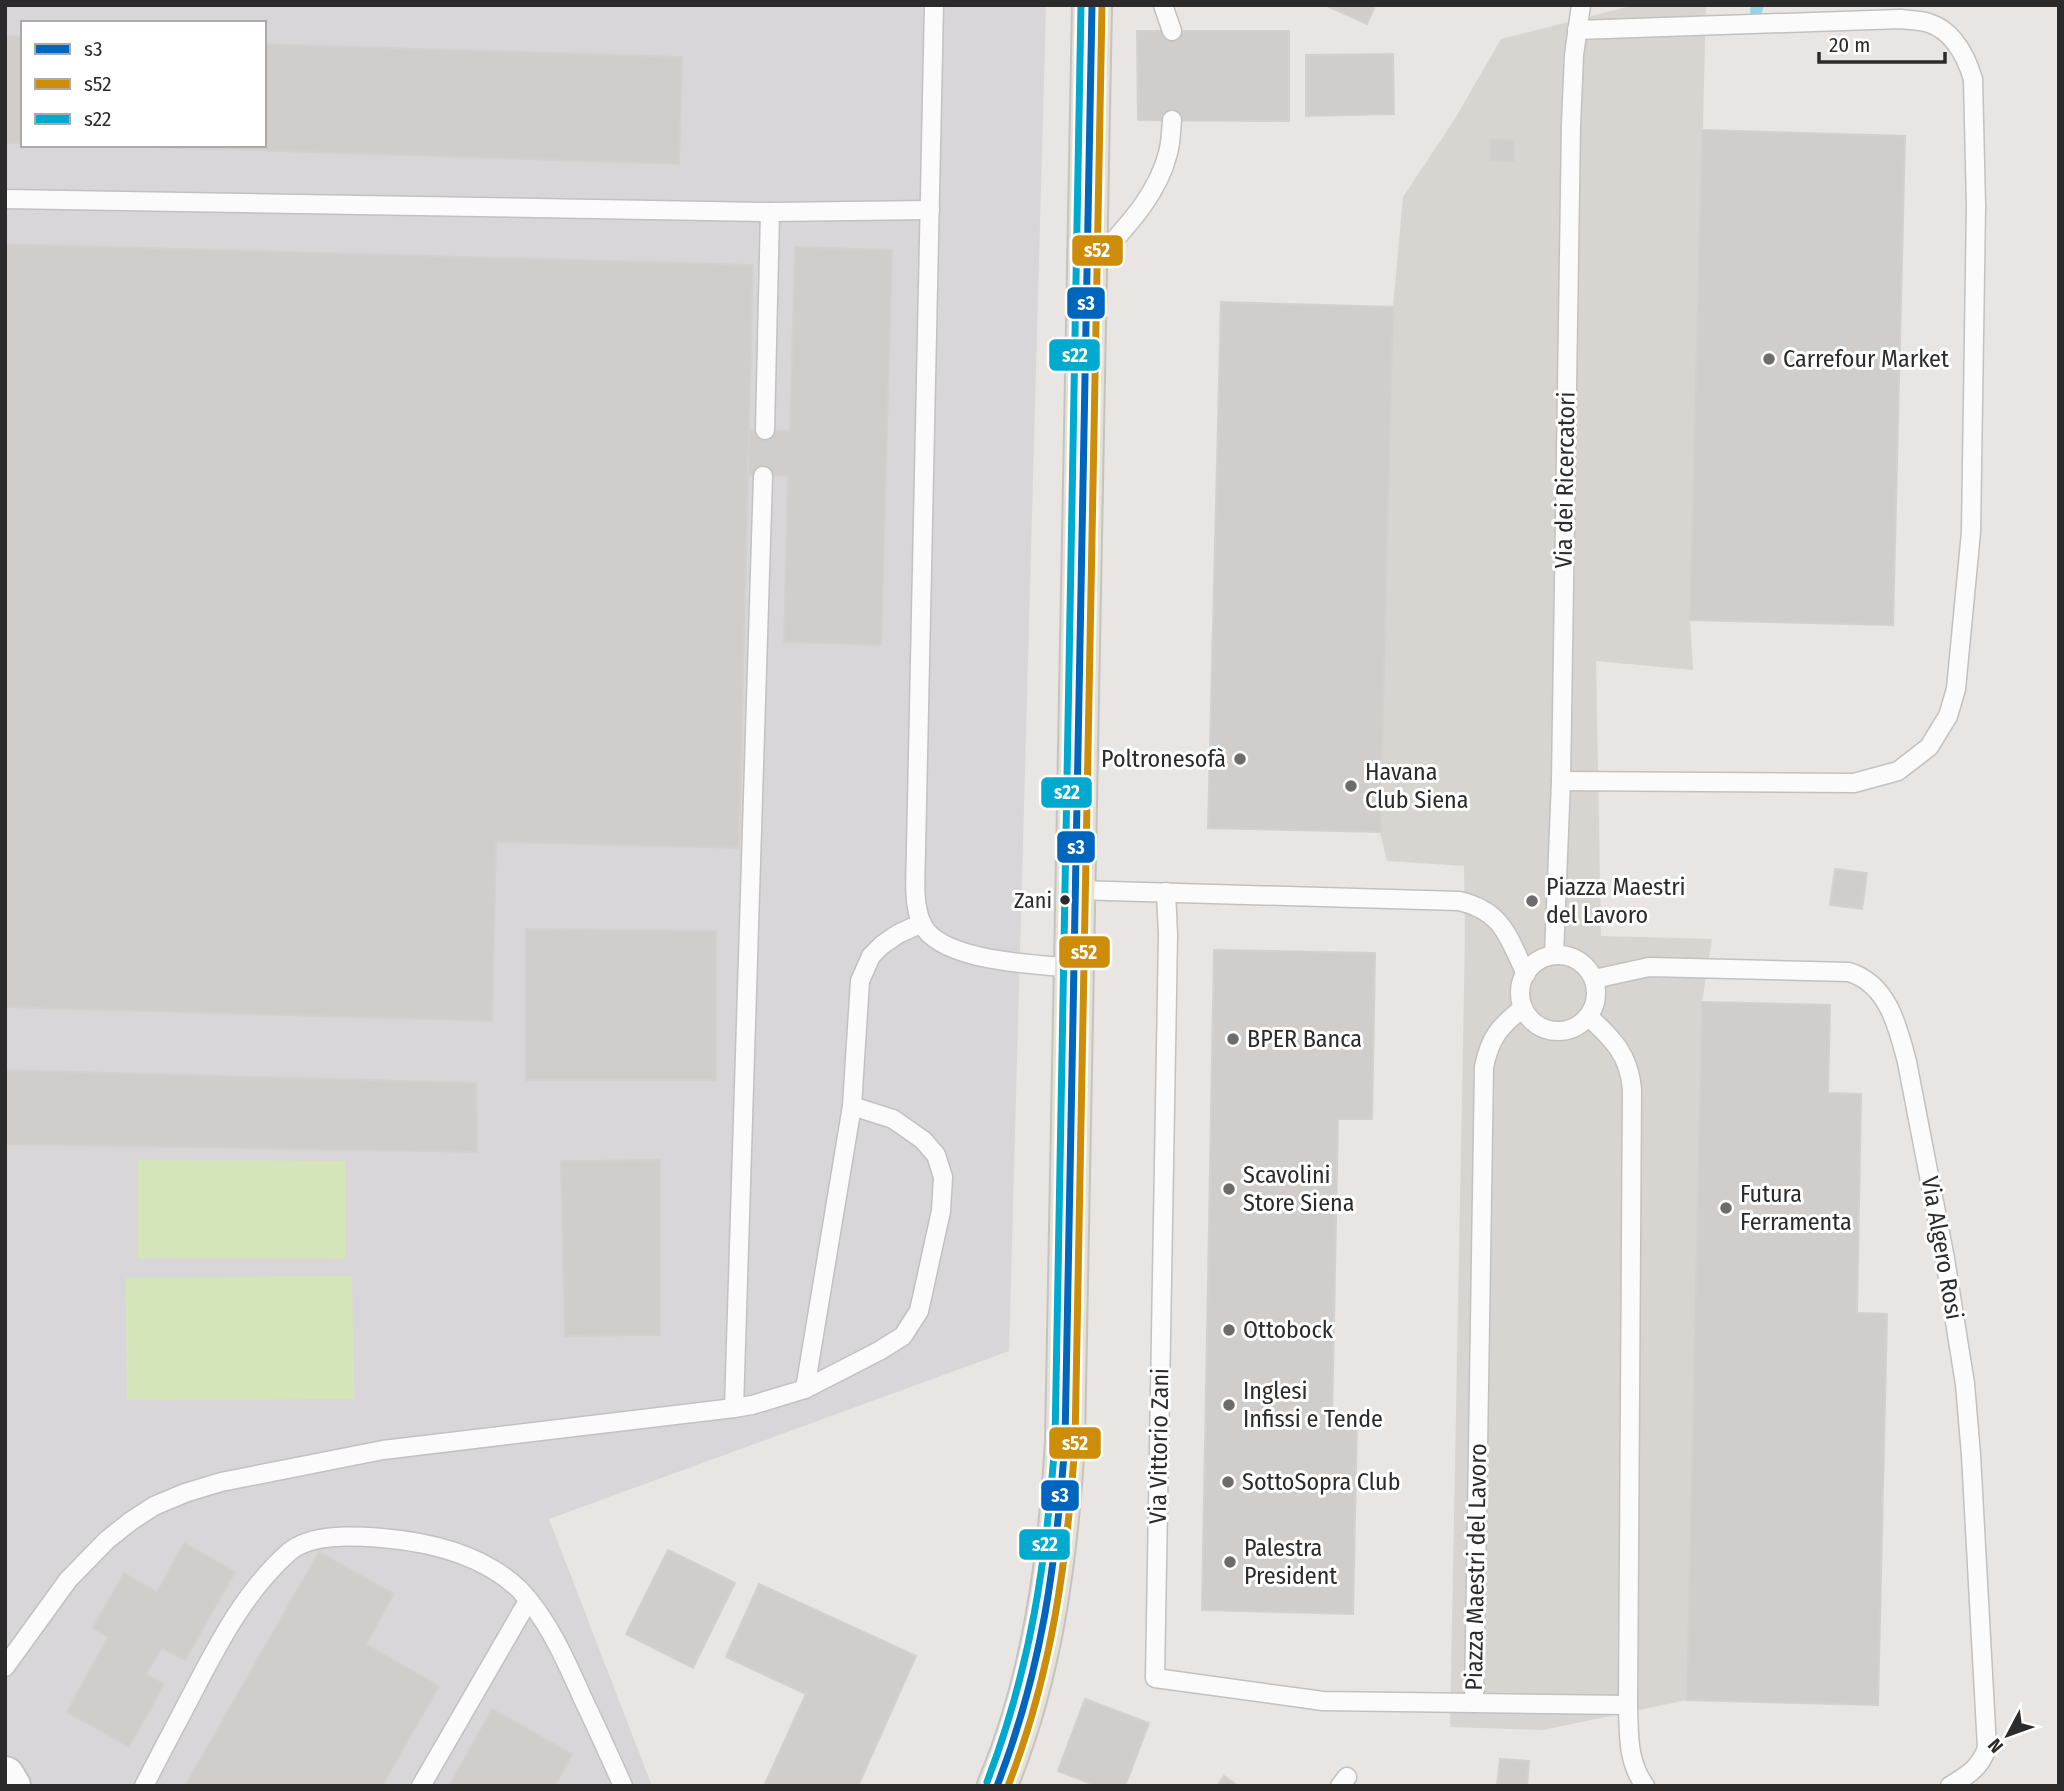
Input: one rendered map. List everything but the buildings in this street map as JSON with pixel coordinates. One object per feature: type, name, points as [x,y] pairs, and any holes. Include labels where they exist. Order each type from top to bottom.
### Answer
[{"type":"main road","points":[[997,1786],[1023,1712],[1036,1663],[1051,1583],[1062,1493],[1067,1387],[1092,5]]},
{"type":"street","points":[[5,1776],[11,1786]]},
{"type":"lane","points":[[934,5],[917,907],[922,923],[935,940],[956,951],[985,958],[1073,968]]},
{"type":"lane","points":[[1163,5],[1172,31]]},
{"type":"lane","name":"Via dei Ricercatori","points":[[1554,956],[1561,781],[1571,125],[1581,5]]},
{"type":"lane","points":[[1561,781],[1854,783],[1898,771],[1929,747],[1948,716],[1956,689],[1971,532],[1976,206],[1973,79],[1968,60],[1957,44],[1945,32],[1928,23],[1900,19],[1577,30]]},
{"type":"lane","points":[[1086,271],[1138,214],[1162,173],[1169,150],[1172,120]]},
{"type":"lane","points":[[5,199],[770,212],[930,210]]},
{"type":"lane","points":[[765,430],[770,212]]},
{"type":"lane","points":[[734,1408],[764,476]]},
{"type":"lane","points":[[1074,890],[1459,901],[1486,910],[1504,928],[1526,974]]},
{"type":"lane","name":"Via Vittorio Zani","points":[[1166,892],[1168,935],[1155,1678],[1323,1701],[1474,1703]]},
{"type":"lane","points":[[805,1389],[852,1106],[860,982],[871,956],[882,945],[922,923]]},
{"type":"lane","points":[[1554,956],[1566,956],[1578,961],[1588,969],[1594,979],[1596,993],[1589,1017],[1579,1026],[1567,1031],[1553,1031],[1541,1027],[1523,1009],[1520,997],[1521,985],[1533,965],[1543,958],[1554,956]]},
{"type":"lane","name":"Via Algero Rosi","points":[[1594,979],[1649,967],[1849,972],[1870,982],[1891,1010],[1900,1035],[1909,1076],[1945,1259],[1965,1384],[1971,1455],[1987,1748],[1979,1766],[1950,1786]]},
{"type":"lane","name":"Piazza Maestri del Lavoro","points":[[1523,1009],[1502,1025],[1493,1038],[1484,1067],[1474,1703],[1628,1705]]},
{"type":"lane","points":[[1589,1017],[1611,1037],[1631,1074],[1628,1705],[1632,1762],[1645,1786]]},
{"type":"lane","points":[[5,1667],[68,1580],[97,1549],[153,1506],[185,1493],[220,1482],[383,1450],[752,1405],[805,1389],[903,1336],[919,1311],[941,1211],[943,1177],[936,1155],[923,1140],[893,1119],[852,1106]]},
{"type":"lane","points":[[144,1786],[211,1658],[234,1618],[263,1578],[292,1550],[309,1542],[338,1536],[397,1540],[438,1547],[470,1558],[495,1571],[518,1589],[555,1641],[572,1672],[623,1786]]},
{"type":"lane","points":[[421,1786],[528,1601]]},
{"type":"shaded area","points":[[5,5],[1046,5],[1009,1351],[549,1519],[652,1786],[5,1786]]},
{"type":"shaded area","name":"Piazza Maestri del Lavoro","points":[[1635,5],[1706,5],[1690,620],[1693,670],[1596,661],[1601,936],[1712,939],[1702,1002],[1687,1700],[1543,1730],[1450,1727],[1465,937],[1464,866],[1387,861],[1380,832],[1393,307],[1403,197],[1453,122],[1501,39]]},
{"type":"green space","points":[[138,1160],[345,1161],[345,1259],[138,1258]]},
{"type":"green space","points":[[352,1276],[354,1399],[127,1400],[126,1278]]},
{"type":"waterway","points":[[1756,11],[1758,5]]},
{"type":"transit line","name":"s22","points":[[987,1782],[1015,1697],[1034,1614],[1047,1530],[1055,1441],[1081,5]]},
{"type":"transit line","name":"s3","points":[[997,1786],[1036,1658],[1057,1530],[1065,1441],[1092,5]]},
{"type":"transit line","name":"s52","points":[[1008,1786],[1036,1701],[1055,1616],[1067,1530],[1075,1442],[1102,5]]},
{"type":"place","name":"Carrefour Market","points":[[1769,359]]},
{"type":"place","name":"Poltronesofà","points":[[1240,759]]},
{"type":"place","name":"Havana Club Siena","points":[[1351,786]]},
{"type":"place","name":"Zani","points":[[1065,900]]},
{"type":"place","name":"Piazza Maestri del Lavoro","points":[[1532,901]]},
{"type":"place","name":"BPER Banca","points":[[1233,1039]]},
{"type":"place","name":"Scavolini Store Siena","points":[[1229,1189]]},
{"type":"place","name":"Futura Ferramenta","points":[[1726,1208]]},
{"type":"place","name":"Ottobock","points":[[1229,1330]]},
{"type":"place","name":"Inglesi Infissi e Tende","points":[[1229,1405]]},
{"type":"place","name":"SottoSopra Club","points":[[1228,1482]]},
{"type":"place","name":"Palestra President","points":[[1230,1562]]}]
